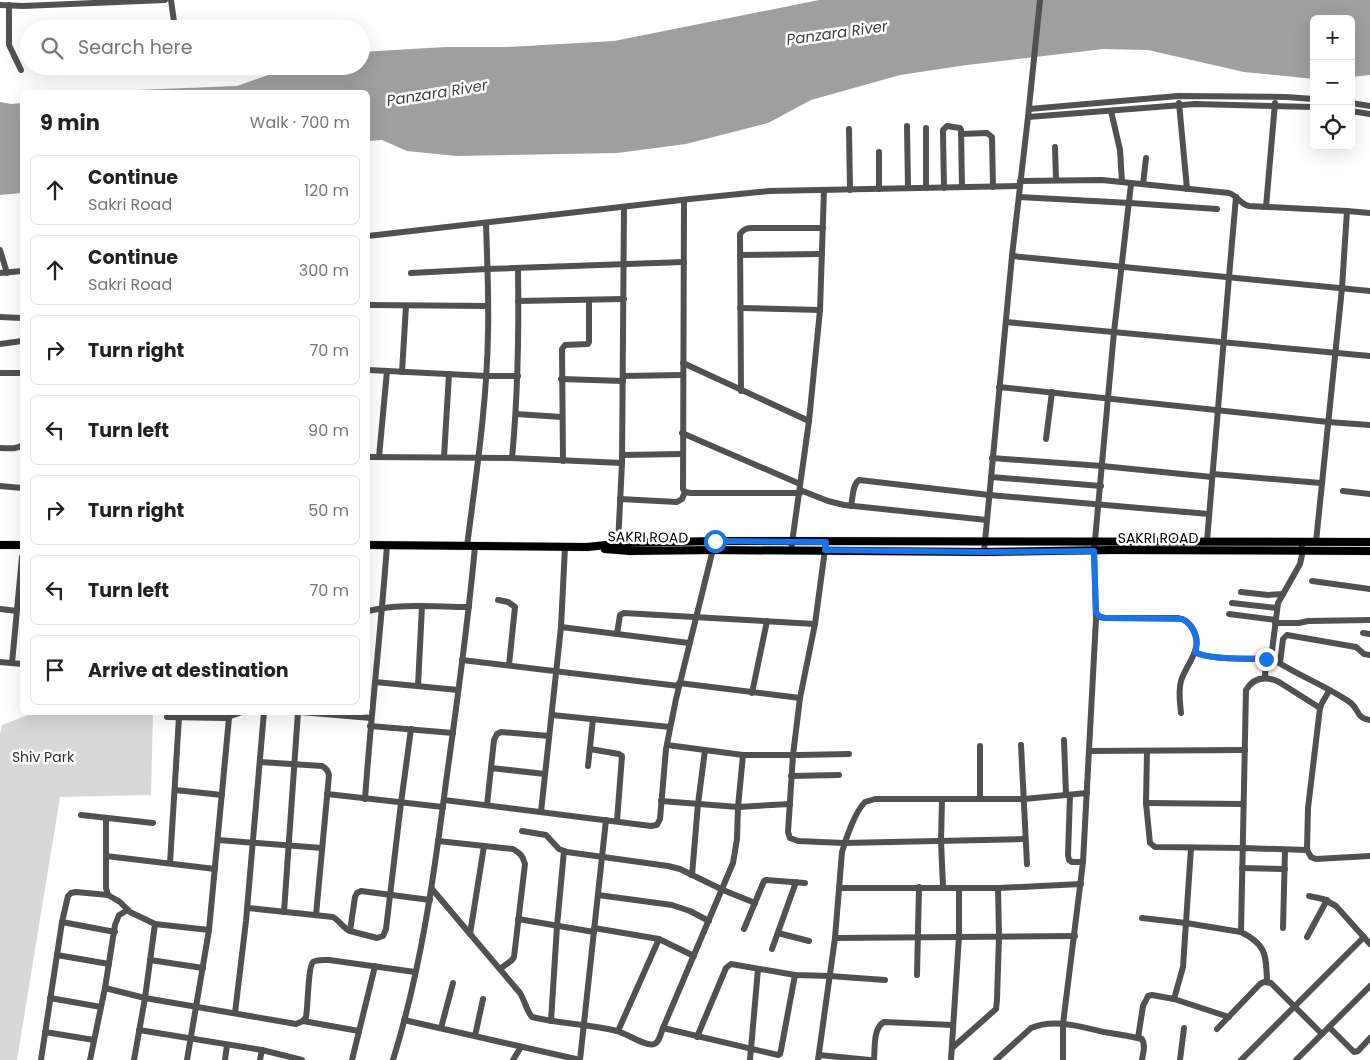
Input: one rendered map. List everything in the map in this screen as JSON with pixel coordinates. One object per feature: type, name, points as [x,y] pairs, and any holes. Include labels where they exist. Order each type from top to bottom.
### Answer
[{"type":"main road","name":"SAKRI ROAD","points":[[586,547],[618,544],[715,541],[1207,541],[1370,551]]},
{"type":"main road","name":"SAKRI ROAD","points":[[370,545],[586,547],[630,551],[825,550],[984,552],[1302,546],[1316,542],[1370,542]]},
{"type":"main road","points":[[0,545],[20,545]]},
{"type":"street","points":[[0,5],[23,6],[165,0]]},
{"type":"street","points":[[171,0],[174,20]]},
{"type":"street","points":[[984,552],[1012,256],[1040,0]]},
{"type":"street","points":[[9,5],[9,45],[20,68]]},
{"type":"street","points":[[1029,109],[1178,96],[1310,99]]},
{"type":"street","points":[[1178,96],[1187,189]]},
{"type":"street","points":[[1266,207],[1276,97]]},
{"type":"street","points":[[1028,117],[1195,104],[1310,107]]},
{"type":"street","points":[[1355,104],[1370,106]]},
{"type":"street","points":[[1111,111],[1120,150],[1122,182]]},
{"type":"street","points":[[1355,112],[1370,114]]},
{"type":"street","points":[[907,126],[908,188]]},
{"type":"street","points":[[944,188],[943,130],[946,126],[960,128],[962,187]]},
{"type":"street","points":[[926,128],[926,188]]},
{"type":"street","points":[[849,129],[850,190]]},
{"type":"street","points":[[961,134],[987,133],[992,137],[993,187]]},
{"type":"street","points":[[1055,147],[1056,180]]},
{"type":"street","points":[[879,152],[879,189]]},
{"type":"street","points":[[1143,184],[1146,158]]},
{"type":"street","points":[[370,236],[769,192],[993,187],[1056,180],[1102,180],[1229,193],[1246,205],[1370,213]]},
{"type":"street","points":[[1063,1060],[1063,1024],[1084,862],[1096,626],[1094,551],[1114,332],[1132,184]]},
{"type":"street","points":[[790,550],[809,421],[820,310],[824,190]]},
{"type":"street","points":[[1019,197],[1217,209]]},
{"type":"street","points":[[1207,541],[1236,197]]},
{"type":"street","points":[[620,499],[677,502],[682,499],[685,492],[682,486],[684,200]]},
{"type":"street","points":[[618,544],[622,463],[624,207]]},
{"type":"street","points":[[1316,542],[1336,353],[1347,211]]},
{"type":"street","points":[[393,1060],[415,972],[432,889],[469,608],[471,546],[488,333],[486,223]]},
{"type":"street","points":[[741,390],[740,234],[747,228],[823,228]]},
{"type":"street","points":[[0,250],[3,273],[20,271]]},
{"type":"street","points":[[740,255],[822,254]]},
{"type":"street","points":[[1012,256],[1370,291]]},
{"type":"street","points":[[411,273],[684,262]]},
{"type":"street","points":[[512,458],[518,376],[518,268]]},
{"type":"street","points":[[518,301],[624,299]]},
{"type":"street","points":[[563,460],[561,379],[563,346],[586,345],[589,342],[589,300]]},
{"type":"street","points":[[370,305],[488,306]]},
{"type":"street","points":[[402,372],[406,306]]},
{"type":"street","points":[[740,308],[820,310]]},
{"type":"street","points":[[0,317],[20,318]]},
{"type":"street","points":[[1006,322],[1370,356]]},
{"type":"street","points":[[0,344],[20,341]]},
{"type":"street","points":[[683,363],[809,421]]},
{"type":"street","points":[[370,370],[518,376]]},
{"type":"street","points":[[379,457],[386,371]]},
{"type":"street","points":[[0,373],[20,373]]},
{"type":"street","points":[[444,457],[450,374]]},
{"type":"street","points":[[561,379],[623,379],[683,375]]},
{"type":"street","points":[[999,387],[1370,425]]},
{"type":"street","points":[[1046,439],[1052,392]]},
{"type":"street","points":[[516,414],[562,417]]},
{"type":"street","points":[[682,433],[828,501],[851,506],[986,520]]},
{"type":"street","points":[[0,448],[14,449],[20,447]]},
{"type":"street","points":[[622,455],[682,454]]},
{"type":"street","points":[[370,457],[512,458],[622,463]]},
{"type":"street","points":[[992,458],[1321,483]]},
{"type":"street","points":[[991,477],[1101,486]]},
{"type":"street","points":[[851,506],[854,486],[859,480],[989,495],[1210,514]]},
{"type":"street","points":[[0,486],[20,488]]},
{"type":"street","points":[[685,492],[800,489]]},
{"type":"street","points":[[1343,491],[1370,494]]},
{"type":"street","points":[[327,794],[401,802],[486,805],[652,826],[657,825],[660,819],[670,727],[715,541]]},
{"type":"street","points":[[826,542],[815,624],[800,698],[793,755],[788,832],[790,838],[798,841],[844,843],[1025,839]]},
{"type":"street","points":[[365,799],[387,545]]},
{"type":"street","points":[[1265,678],[1279,600],[1300,564],[1302,546]]},
{"type":"street","points":[[541,812],[561,626],[565,547]]},
{"type":"street","points":[[12,663],[20,578]]},
{"type":"street","points":[[1312,582],[1370,589]]},
{"type":"street","points":[[1240,592],[1268,595],[1283,594]]},
{"type":"street","points":[[498,600],[508,602],[515,607],[509,665]]},
{"type":"street","points":[[1232,603],[1277,608]]},
{"type":"street","points":[[370,611],[404,606],[469,608]]},
{"type":"street","points":[[418,686],[422,606]]},
{"type":"street","points":[[0,609],[17,611]]},
{"type":"street","points":[[617,634],[620,615],[624,613],[815,624]]},
{"type":"street","points":[[1229,614],[1299,623],[1308,621],[1370,620]]},
{"type":"street","points":[[1096,616],[1105,618],[1182,619],[1188,623],[1194,632],[1197,644],[1195,654],[1180,684],[1181,713]]},
{"type":"street","points":[[752,693],[767,621]]},
{"type":"street","points":[[561,626],[689,643]]},
{"type":"street","points":[[1280,663],[1283,639],[1286,635],[1356,647],[1364,654],[1370,655]]},
{"type":"street","points":[[1195,654],[1209,657],[1280,663],[1351,704],[1363,719],[1370,720]]},
{"type":"street","points":[[462,660],[800,698]]},
{"type":"street","points":[[0,662],[20,664]]},
{"type":"street","points":[[1240,932],[1246,690],[1253,682],[1265,678],[1279,682],[1321,705]]},
{"type":"street","points":[[375,682],[458,690]]},
{"type":"street","points":[[1328,692],[1321,705],[1308,808],[1307,850],[1311,857],[1316,859],[1370,856]]},
{"type":"street","points":[[167,716],[229,718],[236,715]]},
{"type":"street","points":[[235,1013],[248,908],[264,715]]},
{"type":"street","points":[[284,912],[299,715]]},
{"type":"street","points":[[352,715],[371,718]]},
{"type":"street","points":[[552,715],[670,727]]},
{"type":"street","points":[[170,863],[179,717]]},
{"type":"street","points":[[187,1060],[209,930],[229,718]]},
{"type":"street","points":[[588,766],[593,719]]},
{"type":"street","points":[[370,726],[453,733]]},
{"type":"street","points":[[248,908],[333,917],[347,930],[377,938],[383,936],[386,929],[391,895],[411,729]]},
{"type":"street","points":[[486,805],[494,740],[497,734],[501,732],[549,736]]},
{"type":"street","points":[[1064,740],[1068,795],[1068,856],[1072,862],[1084,862]]},
{"type":"street","points":[[667,745],[743,754],[849,754]]},
{"type":"street","points":[[1021,745],[1027,864]]},
{"type":"street","points":[[980,746],[980,799]]},
{"type":"street","points":[[590,749],[622,756],[618,821]]},
{"type":"street","points":[[692,875],[705,750]]},
{"type":"street","points":[[1090,751],[1245,750]]},
{"type":"street","points":[[1147,751],[1146,803],[1150,843],[1155,847],[1307,850]]},
{"type":"street","points":[[432,889],[520,992],[528,1013],[532,1017],[618,1031],[652,1045],[655,1044],[658,1041],[733,863],[737,839],[743,754]]},
{"type":"street","points":[[260,762],[322,766],[329,775],[316,915]]},
{"type":"street","points":[[491,768],[545,774]]},
{"type":"street","points":[[791,776],[839,775]]},
{"type":"street","points":[[175,790],[222,795]]},
{"type":"street","points":[[953,1026],[884,1022],[879,1024],[877,1029],[872,1060],[819,1057],[835,938],[841,861],[844,843],[859,809],[864,802],[875,799],[1024,799],[1088,793]]},
{"type":"street","points":[[942,800],[943,887]]},
{"type":"street","points":[[661,801],[738,807],[790,804]]},
{"type":"street","points":[[1146,803],[1243,804]]},
{"type":"street","points":[[81,815],[153,823]]},
{"type":"street","points":[[106,818],[106,888],[108,895]]},
{"type":"street","points":[[404,1020],[580,1060],[606,820]]},
{"type":"street","points":[[522,831],[546,835],[559,849],[564,851],[668,866],[755,903]]},
{"type":"street","points":[[218,840],[322,848]]},
{"type":"street","points":[[438,841],[513,849],[520,852],[524,858],[525,864],[514,957],[500,969]]},
{"type":"street","points":[[470,934],[484,846]]},
{"type":"street","points":[[1174,1000],[1183,967],[1191,848]]},
{"type":"street","points":[[1283,928],[1286,850]]},
{"type":"street","points":[[552,1021],[564,851]]},
{"type":"street","points":[[106,856],[215,868]]},
{"type":"street","points":[[1242,868],[1285,869]]},
{"type":"street","points":[[744,929],[764,881],[806,883]]},
{"type":"street","points":[[772,949],[796,882]]},
{"type":"street","points":[[840,888],[998,888],[1082,884]]},
{"type":"street","points":[[916,975],[919,887]]},
{"type":"street","points":[[951,1060],[959,936],[959,888]]},
{"type":"street","points":[[952,1048],[996,1009],[999,936],[998,888]]},
{"type":"street","points":[[350,931],[355,897],[361,891],[430,900]]},
{"type":"street","points":[[41,1060],[62,922],[68,896],[71,893],[108,895],[128,910],[155,924],[209,930]]},
{"type":"street","points":[[598,895],[672,905],[690,911],[709,921]]},
{"type":"street","points":[[1309,896],[1327,900],[1336,906],[1370,944]]},
{"type":"street","points":[[1307,937],[1327,900]]},
{"type":"street","points":[[90,1060],[105,988],[115,925],[119,915],[128,910]]},
{"type":"street","points":[[1142,918],[1240,932],[1257,942],[1262,948],[1265,956],[1267,982]]},
{"type":"street","points":[[518,919],[659,939],[694,956]]},
{"type":"street","points":[[62,922],[114,932]]},
{"type":"street","points":[[134,1060],[155,924]]},
{"type":"street","points":[[778,933],[809,941]]},
{"type":"street","points":[[835,938],[1075,936]]},
{"type":"street","points":[[1242,1060],[1364,937]]},
{"type":"street","points":[[618,1031],[659,939]]},
{"type":"street","points":[[57,955],[109,964]]},
{"type":"street","points":[[150,960],[203,968]]},
{"type":"street","points":[[303,1021],[307,1011],[310,966],[313,962],[329,960],[415,972]]},
{"type":"street","points":[[697,1036],[728,966],[734,964],[794,975],[885,980]]},
{"type":"street","points":[[352,1060],[375,966]]},
{"type":"street","points":[[750,1060],[758,969]]},
{"type":"street","points":[[663,1028],[778,1055],[780,1054],[794,975]]},
{"type":"street","points":[[1217,1029],[1260,984],[1267,982],[1271,983],[1322,1034]]},
{"type":"street","points":[[442,1028],[453,983]]},
{"type":"street","points":[[1299,1059],[1370,986]]},
{"type":"street","points":[[105,988],[145,998],[296,1024],[303,1021],[360,1031]]},
{"type":"street","points":[[1138,1038],[1143,1006],[1148,996],[1152,995],[1158,995],[1229,1016]]},
{"type":"street","points":[[50,998],[101,1007]]},
{"type":"street","points":[[475,1036],[483,1000]]},
{"type":"street","points":[[996,1060],[1031,1028],[1046,1024],[1063,1024],[1142,1039],[1144,1042],[1142,1060]]},
{"type":"street","points":[[1330,1027],[1354,1052],[1358,1051],[1370,1038]]},
{"type":"street","points":[[1180,1060],[1184,1028]]},
{"type":"street","points":[[139,1030],[262,1050],[302,1060]]},
{"type":"street","points":[[45,1032],[94,1040]]},
{"type":"street","points":[[225,1060],[227,1044]]},
{"type":"street","points":[[513,1060],[521,1047]]},
{"type":"street","points":[[260,1060],[262,1050]]},
{"type":"green space","name":"Shiv Park","points":[[28,715],[153,715],[151,795],[60,797],[17,1060],[0,1060],[0,734],[2,725]]},
{"type":"water","name":"Panzara River","points":[[819,0],[1370,0],[1370,75],[1355,77],[1355,15],[1310,15],[1310,79],[1244,72],[1148,50],[1103,49],[900,75],[811,100],[768,123],[686,144],[617,153],[456,156],[407,151],[382,140],[370,141],[370,90],[138,90],[237,86],[268,75],[370,75],[370,51],[445,47],[506,47],[614,41]]},
{"type":"water","points":[[0,102],[20,103],[20,193],[0,195]]},
{"type":"route","points":[[715,541],[826,542],[825,550],[1094,551],[1096,612],[1099,616],[1105,618],[1182,619],[1192,627],[1197,644],[1195,652],[1199,655],[1266,659]]}]
